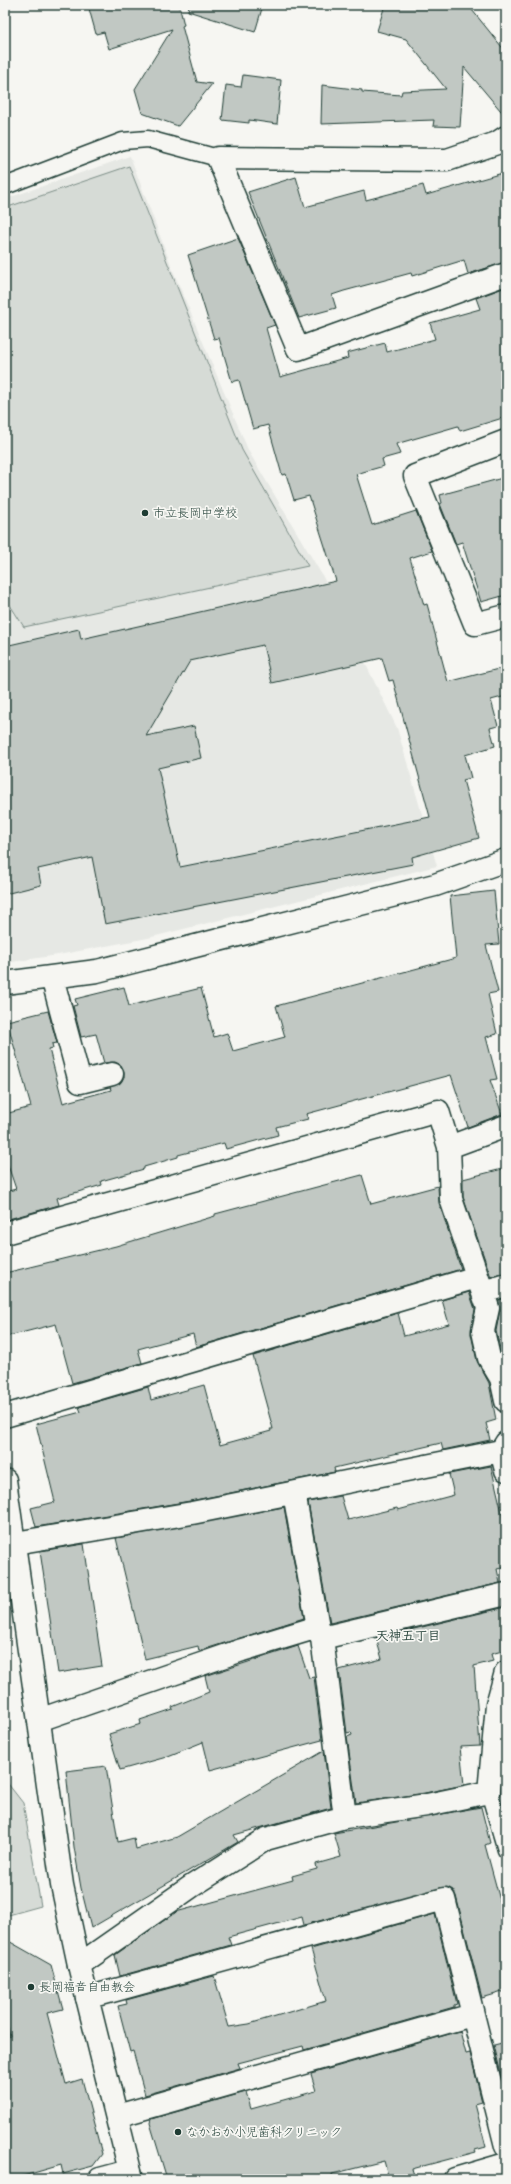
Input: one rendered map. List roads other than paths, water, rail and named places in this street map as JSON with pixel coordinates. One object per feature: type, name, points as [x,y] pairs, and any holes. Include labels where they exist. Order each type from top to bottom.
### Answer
[{"type":"street","points":[[506,137],[497,143],[447,160],[218,158],[298,349],[506,274]]},
{"type":"street","points":[[506,441],[415,476],[475,624],[506,616]]},
{"type":"street","points":[[5,983],[97,971],[435,886],[506,860]]},
{"type":"street","points":[[52,977],[80,1082],[112,1074]]},
{"type":"street","points":[[5,1233],[438,1111],[449,1147],[452,1199],[488,1308],[483,1331],[488,1358],[501,1378],[506,1401]]},
{"type":"street","points":[[449,1147],[506,1126]]},
{"type":"street","points":[[5,1416],[480,1285],[506,1285]]},
{"type":"street","points":[[15,1543],[504,1455]]},
{"type":"street","points":[[6,1488],[15,1543],[62,1886],[79,1965],[131,2175],[100,2179]]},
{"type":"street","points":[[294,1493],[320,1633],[345,1817]]},
{"type":"street","points":[[39,1720],[242,1650],[506,1594]]},
{"type":"street","points":[[79,1965],[186,1890],[266,1839],[345,1817],[427,1805],[489,1792],[497,1705],[506,1672]]},
{"type":"street","points":[[87,1998],[444,1899],[506,2146]]},
{"type":"street","points":[[117,2116],[472,2015]]},
{"type":"street","points":[[455,2179],[506,2164]]},
{"type":"lane","points":[[5,186],[124,141],[148,139],[218,158]]},
{"type":"lane","points":[[489,1792],[506,1850]]},
{"type":"place","name":"市立長岡中学校","points":[[145,513]]},
{"type":"place","name":"長岡福音自由教会","points":[[31,1987]]},
{"type":"place","name":"なかおか小児歯科クリニック","points":[[178,2132]]},
{"type":"district","name":"天神五丁目","points":[[408,1635]]}]
